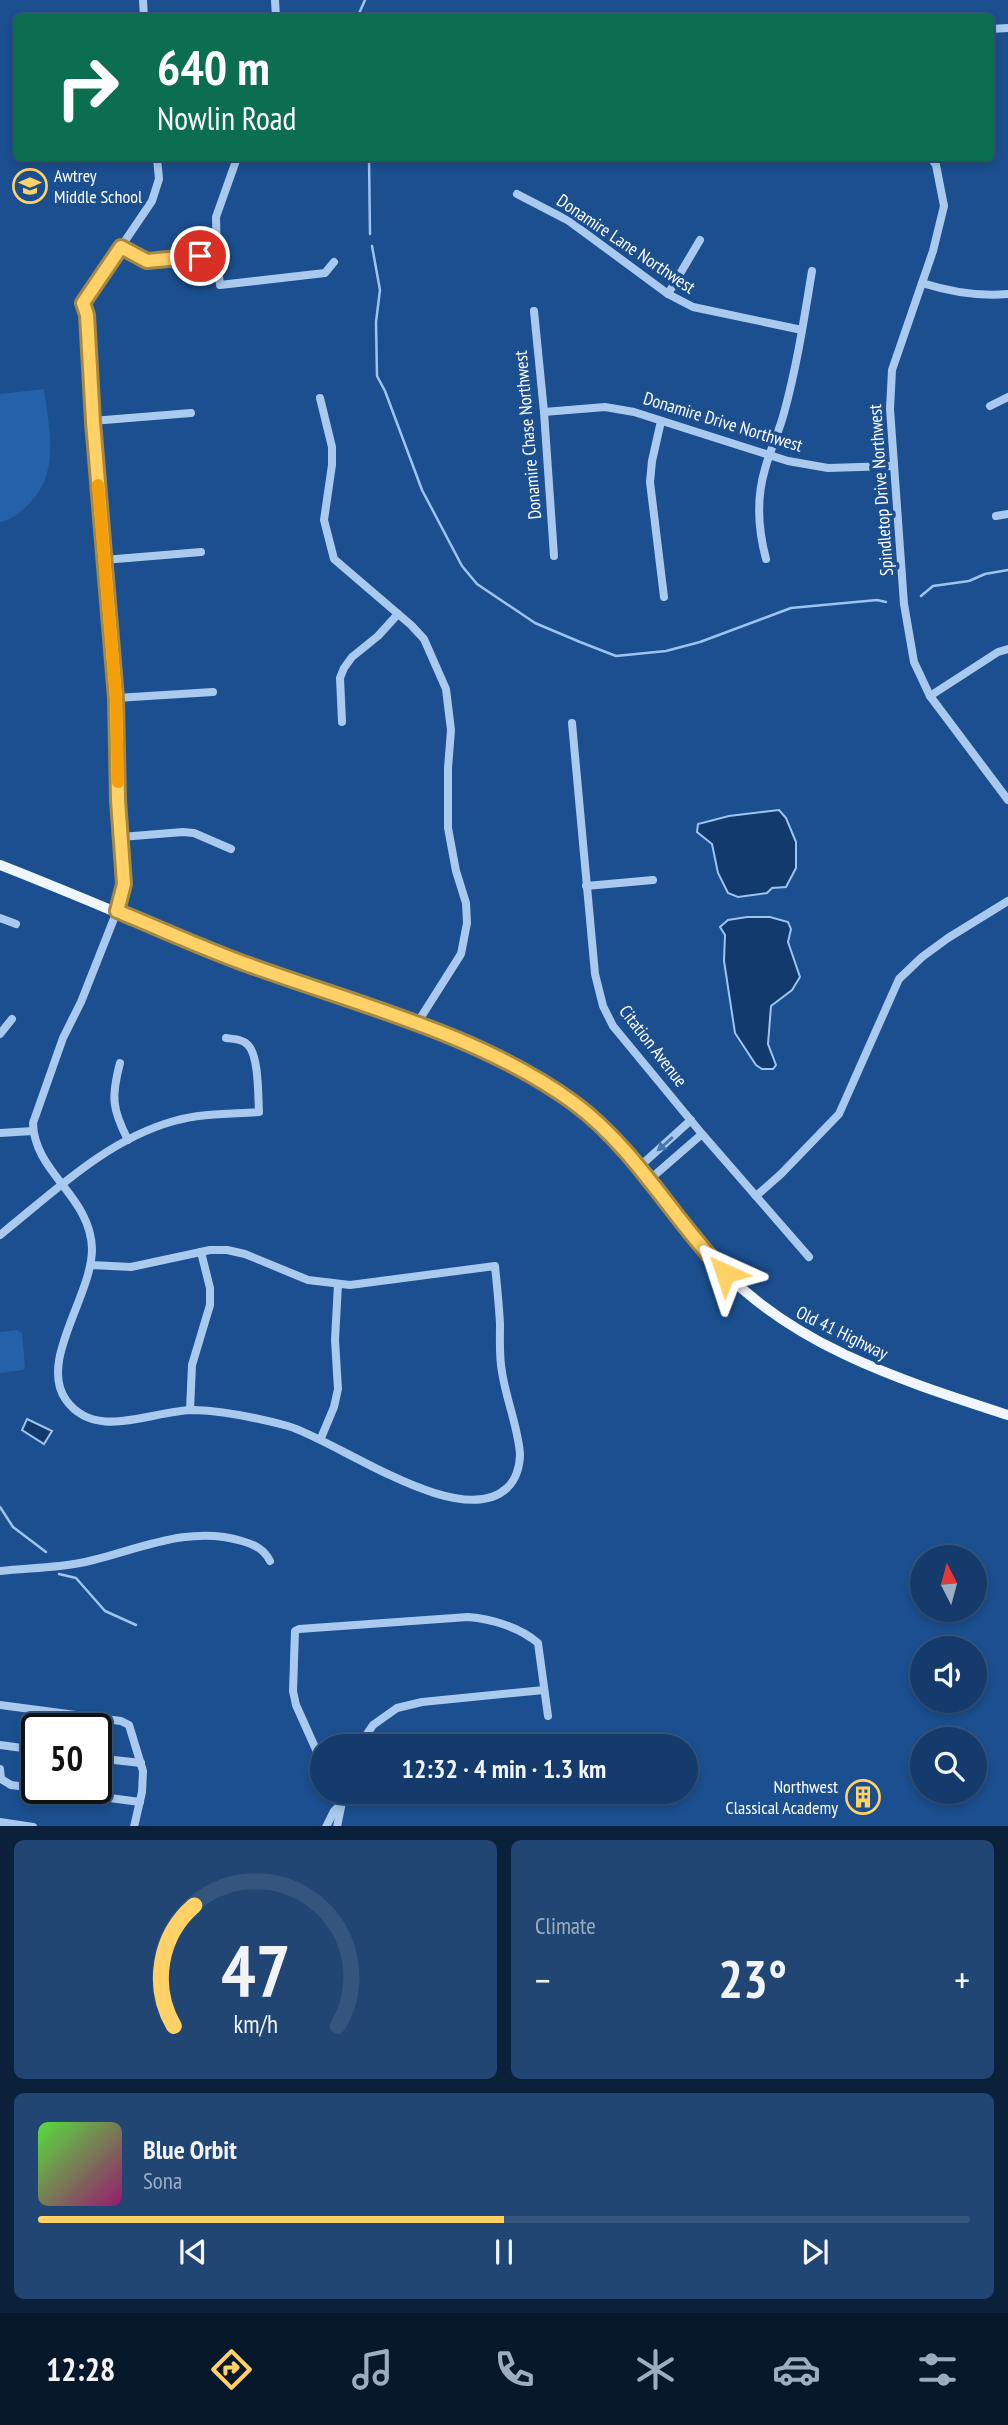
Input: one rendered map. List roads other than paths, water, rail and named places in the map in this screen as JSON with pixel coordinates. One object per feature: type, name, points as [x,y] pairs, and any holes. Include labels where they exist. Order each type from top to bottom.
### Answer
[{"type":"main road","name":"Old 41 Highway","points":[[0,865],[248,965],[416,1025],[506,1061],[574,1103],[601,1126],[649,1180],[713,1260],[755,1301],[794,1329],[838,1353],[889,1374],[1008,1415]]},
{"type":"street","points":[[91,1265],[145,1265],[218,1249],[236,1251],[299,1277],[338,1284],[363,1284],[495,1266],[502,1372],[520,1454],[514,1478],[505,1490],[494,1497],[475,1501],[423,1489],[380,1472],[321,1438],[268,1421],[190,1410],[118,1422],[100,1422],[83,1416],[65,1399],[58,1384],[57,1363],[86,1287],[91,1265],[91,1242],[88,1226],[76,1201],[42,1156],[33,1131],[38,1105],[117,911],[124,884],[116,698],[87,315],[83,303],[152,201],[159,179],[157,161]]},
{"type":"street","points":[[236,161],[216,217],[220,285],[325,273],[334,262]]},
{"type":"street","name":"Spindletop Drive Northwest","points":[[934,161],[944,206],[922,283],[892,370],[890,410],[904,604],[914,662],[930,696],[1008,800]]},
{"type":"street","name":"Donamire Lane Northwest","points":[[517,194],[569,222],[668,293],[693,307],[802,330]]},
{"type":"street","points":[[668,293],[700,240]]},
{"type":"street","points":[[121,247],[147,261],[203,256]]},
{"type":"street","points":[[766,559],[760,534],[759,509],[765,469],[784,415],[812,271]]},
{"type":"street","points":[[922,283],[949,292],[988,296],[1008,294]]},
{"type":"street","name":"Donamire Chase Northwest","points":[[534,311],[554,556]]},
{"type":"street","points":[[990,406],[1008,397]]},
{"type":"street","points":[[320,398],[332,447],[324,520],[334,559],[424,639],[446,689],[451,730],[448,828],[454,863],[466,902],[467,923],[461,954],[416,1025]]},
{"type":"street","name":"Donamire Drive Northwest","points":[[544,412],[605,407],[634,412],[788,461],[828,468],[893,466]]},
{"type":"street","points":[[93,422],[191,413]]},
{"type":"street","points":[[661,421],[650,482],[664,597]]},
{"type":"street","points":[[996,516],[1008,514]]},
{"type":"street","points":[[104,560],[201,552]]},
{"type":"street","points":[[342,722],[340,678],[344,668],[352,657],[378,636],[398,614]]},
{"type":"street","points":[[930,696],[1008,649]]},
{"type":"street","points":[[116,698],[213,692]]},
{"type":"street","name":"Citation Avenue","points":[[572,723],[595,974],[603,1006],[613,1026],[809,1258]]},
{"type":"street","points":[[121,837],[194,833],[231,849]]},
{"type":"street","points":[[586,886],[653,880]]},
{"type":"street","points":[[756,1196],[839,1114],[899,979],[922,957],[948,938],[1008,901]]},
{"type":"street","points":[[0,918],[16,924]]},
{"type":"street","points":[[0,1034],[12,1019]]},
{"type":"street","points":[[0,1235],[99,1156],[128,1140],[187,1118],[260,1112],[251,1049],[239,1039],[226,1038]]},
{"type":"street","points":[[120,1063],[113,1100],[115,1114],[128,1140]]},
{"type":"street","points":[[638,1168],[691,1120]]},
{"type":"street","points":[[0,1133],[33,1131]]},
{"type":"street","points":[[649,1180],[702,1134]]},
{"type":"street","points":[[190,1410],[192,1365],[210,1305],[210,1288],[201,1252]]},
{"type":"street","points":[[321,1438],[334,1407],[338,1389],[335,1349],[338,1284]]},
{"type":"street","points":[[0,1571],[78,1563],[177,1537],[204,1535],[251,1544],[266,1552],[270,1562]]},
{"type":"street","points":[[310,1737],[293,1690],[295,1631],[299,1629],[468,1616],[488,1619],[524,1633],[538,1643],[548,1716]]},
{"type":"street","points":[[367,1734],[381,1717],[397,1708],[422,1702],[544,1690]]},
{"type":"street","points":[[0,1705],[125,1723],[132,1729],[143,1782],[134,1826]]},
{"type":"street","points":[[0,1745],[21,1748]]},
{"type":"street","points":[[112,1760],[141,1763]]},
{"type":"street","points":[[0,1769],[1,1779],[11,1786],[140,1802]]},
{"type":"street","points":[[326,1826],[340,1805]]},
{"type":"street","points":[[337,1826],[340,1805]]},
{"type":"street","points":[[0,1822],[33,1826]]},
{"type":"waterway","points":[[359,14],[365,0]]},
{"type":"waterway","points":[[369,161],[370,234]]},
{"type":"waterway","points":[[372,246],[380,290],[376,322],[377,376],[422,490],[462,566],[477,584],[535,623],[616,656],[666,651],[700,642],[791,608],[877,600],[886,602]]},
{"type":"waterway","points":[[921,596],[933,586],[969,581],[985,574],[1008,570]]},
{"type":"waterway","points":[[0,1507],[13,1527],[46,1552]]},
{"type":"waterway","points":[[59,1574],[76,1578],[105,1611],[136,1625]]},
{"type":"place","name":"Awtrey Middle School","points":[[30,186]]},
{"type":"place","name":"Northwest Classical Academy","points":[[863,1797]]}]
